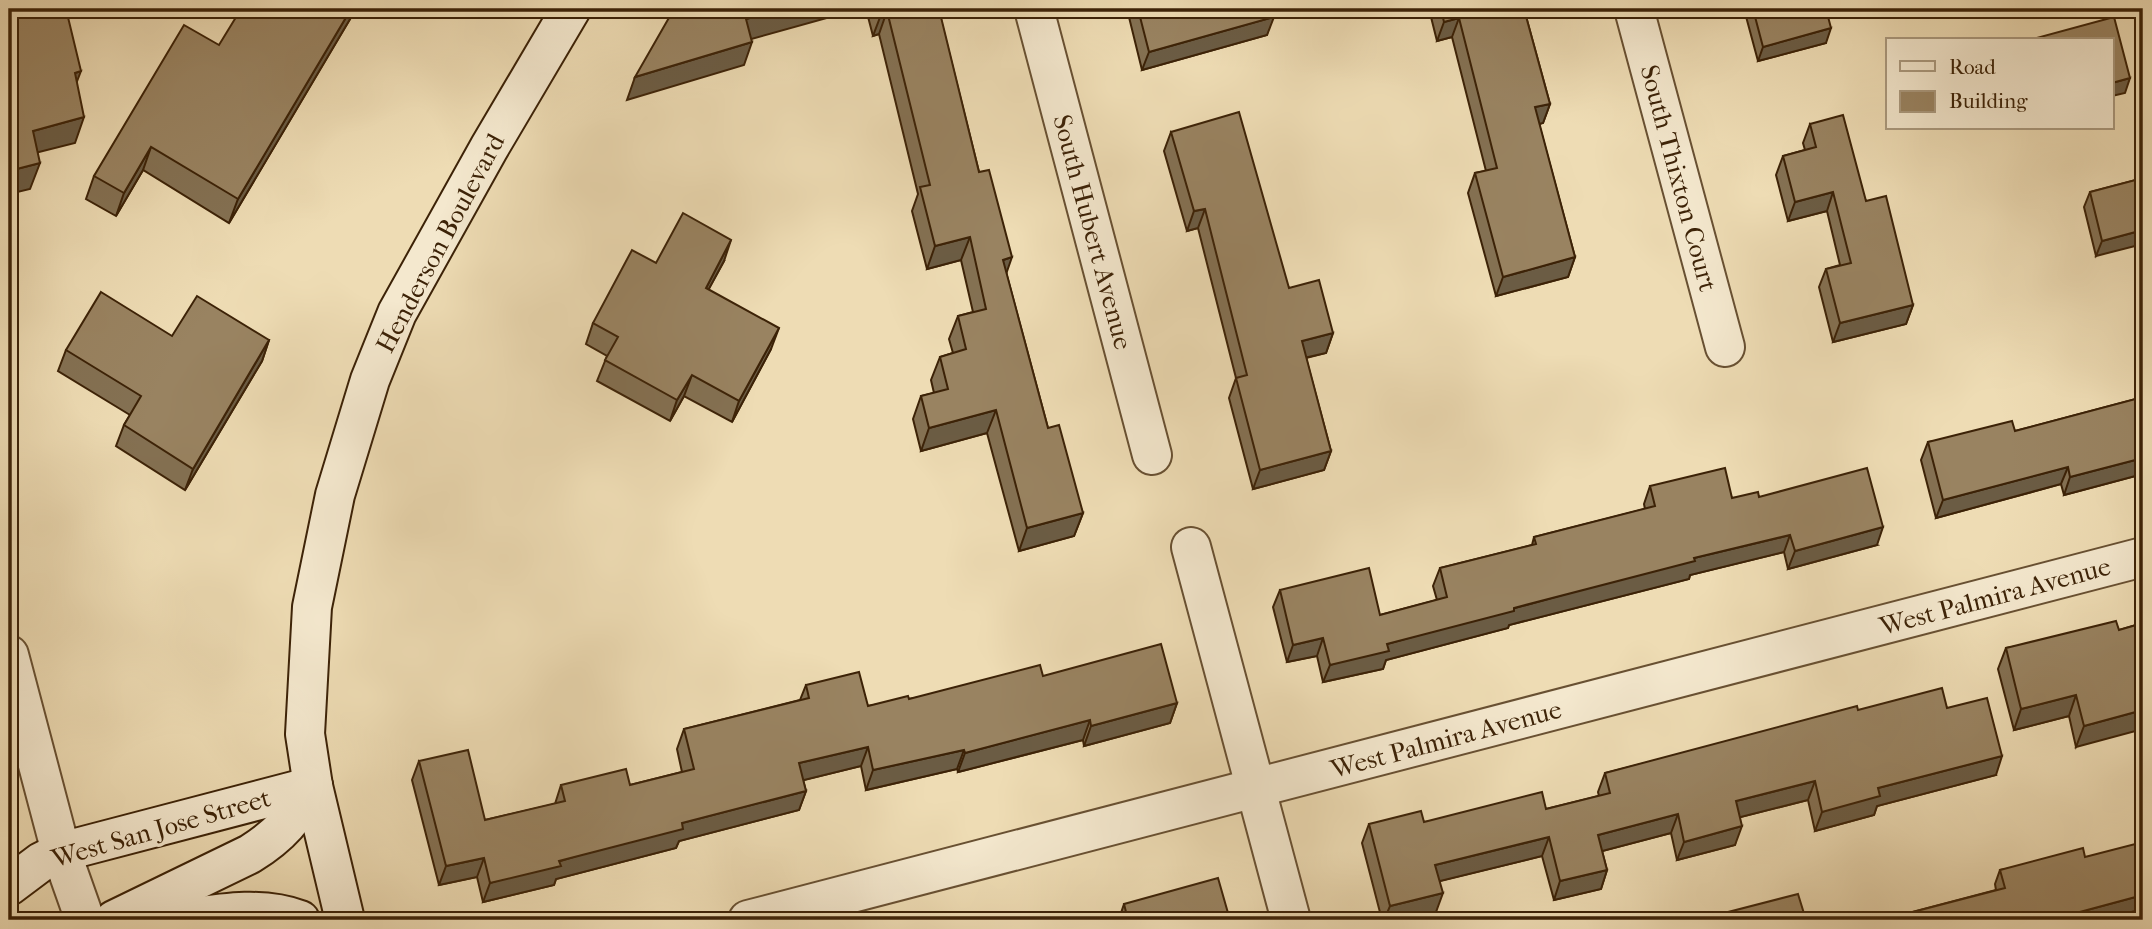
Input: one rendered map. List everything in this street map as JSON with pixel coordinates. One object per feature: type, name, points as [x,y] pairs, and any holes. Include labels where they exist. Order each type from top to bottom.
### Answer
[{"type":"street","name":"Henderson Boulevard","points":[[345,920],[313,786],[305,734],[313,594],[335,495],[370,380],[397,313],[570,9]]},
{"type":"street","name":"South Hubert Avenue","points":[[1034,9],[1152,455]]},
{"type":"street","name":"South Thixton Court","points":[[1634,9],[1725,347]]},
{"type":"street","points":[[1191,547],[1291,920]]},
{"type":"street","name":"West Palmira Avenue","points":[[748,920],[2143,557]]},
{"type":"street","points":[[9,655],[37,860],[85,920]]},
{"type":"street","name":"West San Jose Street","points":[[37,860],[313,786]]},
{"type":"street","points":[[114,920],[250,854],[269,842],[294,818],[313,786]]},
{"type":"street","points":[[9,886],[37,860]]},
{"type":"street","points":[[176,920],[264,911],[300,920]]},
{"type":"building","points":[[9,9],[66,9],[81,71],[75,73],[84,117],[33,131],[40,163],[9,171]]},
{"type":"building","points":[[241,9],[351,9],[238,199],[151,147],[124,193],[94,176],[184,25],[219,45]]},
{"type":"building","points":[[674,9],[784,9],[746,19],[752,42],[635,77]]},
{"type":"building","points":[[881,9],[939,9],[979,172],[989,170],[1012,257],[1003,260],[1048,428],[1059,425],[1083,513],[1027,528],[996,410],[929,428],[921,396],[948,389],[940,357],[966,349],[958,316],[986,309],[970,237],[935,246],[920,187],[930,185],[887,11],[882,12]]},
{"type":"building","points":[[1138,9],[1272,9],[1274,17],[1149,52]]},
{"type":"building","points":[[1441,9],[1524,9],[1550,104],[1535,107],[1575,257],[1503,277],[1475,173],[1497,168],[1459,18],[1444,22]]},
{"type":"building","points":[[1753,9],[1826,9],[1831,28],[1763,47]]},
{"type":"building","points":[[2114,17],[2130,78],[2114,82],[2114,38],[2036,38]]},
{"type":"building","points":[[1239,112],[1289,288],[1319,280],[1333,333],[1302,341],[1331,451],[1260,470],[1236,378],[1247,375],[1205,209],[1194,211],[1171,132]]},
{"type":"building","points":[[1843,115],[1866,201],[1886,196],[1913,305],[1840,323],[1826,269],[1851,263],[1833,192],[1795,202],[1783,156],[1816,147],[1810,124]]},
{"type":"building","points":[[2143,178],[2143,230],[2102,241],[2090,192]]},
{"type":"building","points":[[683,213],[731,240],[706,288],[779,328],[739,401],[692,375],[677,400],[605,360],[618,337],[593,323],[632,250],[656,263]]},
{"type":"building","points":[[101,292],[172,336],[197,296],[269,340],[193,469],[124,425],[141,396],[66,350]]},
{"type":"building","points":[[2143,397],[2143,458],[2070,477],[2068,467],[1943,500],[1928,442],[2012,421],[2015,431]]},
{"type":"building","points":[[1725,468],[1732,498],[1758,492],[1759,497],[1867,468],[1883,527],[1795,551],[1790,535],[1694,558],[1695,561],[1387,644],[1389,651],[1330,665],[1323,638],[1293,645],[1280,590],[1369,568],[1380,615],[1447,597],[1440,568],[1536,544],[1534,537],[1655,506],[1650,486]]},
{"type":"building","points":[[2116,621],[2119,630],[2143,623],[2143,710],[2084,726],[2076,695],[2021,709],[2006,648]]},
{"type":"building","points":[[1161,644],[1177,703],[1091,726],[1090,720],[965,753],[964,750],[873,770],[868,747],[799,763],[806,791],[682,823],[683,829],[559,861],[561,866],[490,883],[484,858],[446,866],[419,761],[468,750],[485,820],[565,801],[561,785],[626,769],[630,785],[694,769],[684,729],[809,698],[806,685],[859,672],[868,706],[908,696],[909,699],[1040,665],[1043,676]]},
{"type":"building","points":[[1942,688],[1947,708],[1987,698],[2002,756],[1878,788],[1880,796],[1822,812],[1815,781],[1736,801],[1742,826],[1684,842],[1678,814],[1598,835],[1607,870],[1560,881],[1549,837],[1435,865],[1443,893],[1390,906],[1369,824],[1421,811],[1424,822],[1542,792],[1546,809],[1610,793],[1605,773],[1857,706],[1858,710]]},
{"type":"building","points":[[2143,842],[2143,895],[2050,920],[1882,920],[2005,888],[2000,870],[2083,848],[2085,857]]},
{"type":"building","points":[[1218,878],[1230,920],[1128,920],[1124,904]]},
{"type":"building","points":[[1798,894],[1806,920],[1697,920]]},
{"type":"building","points":[[1069,913],[1071,920],[1040,920]]}]
